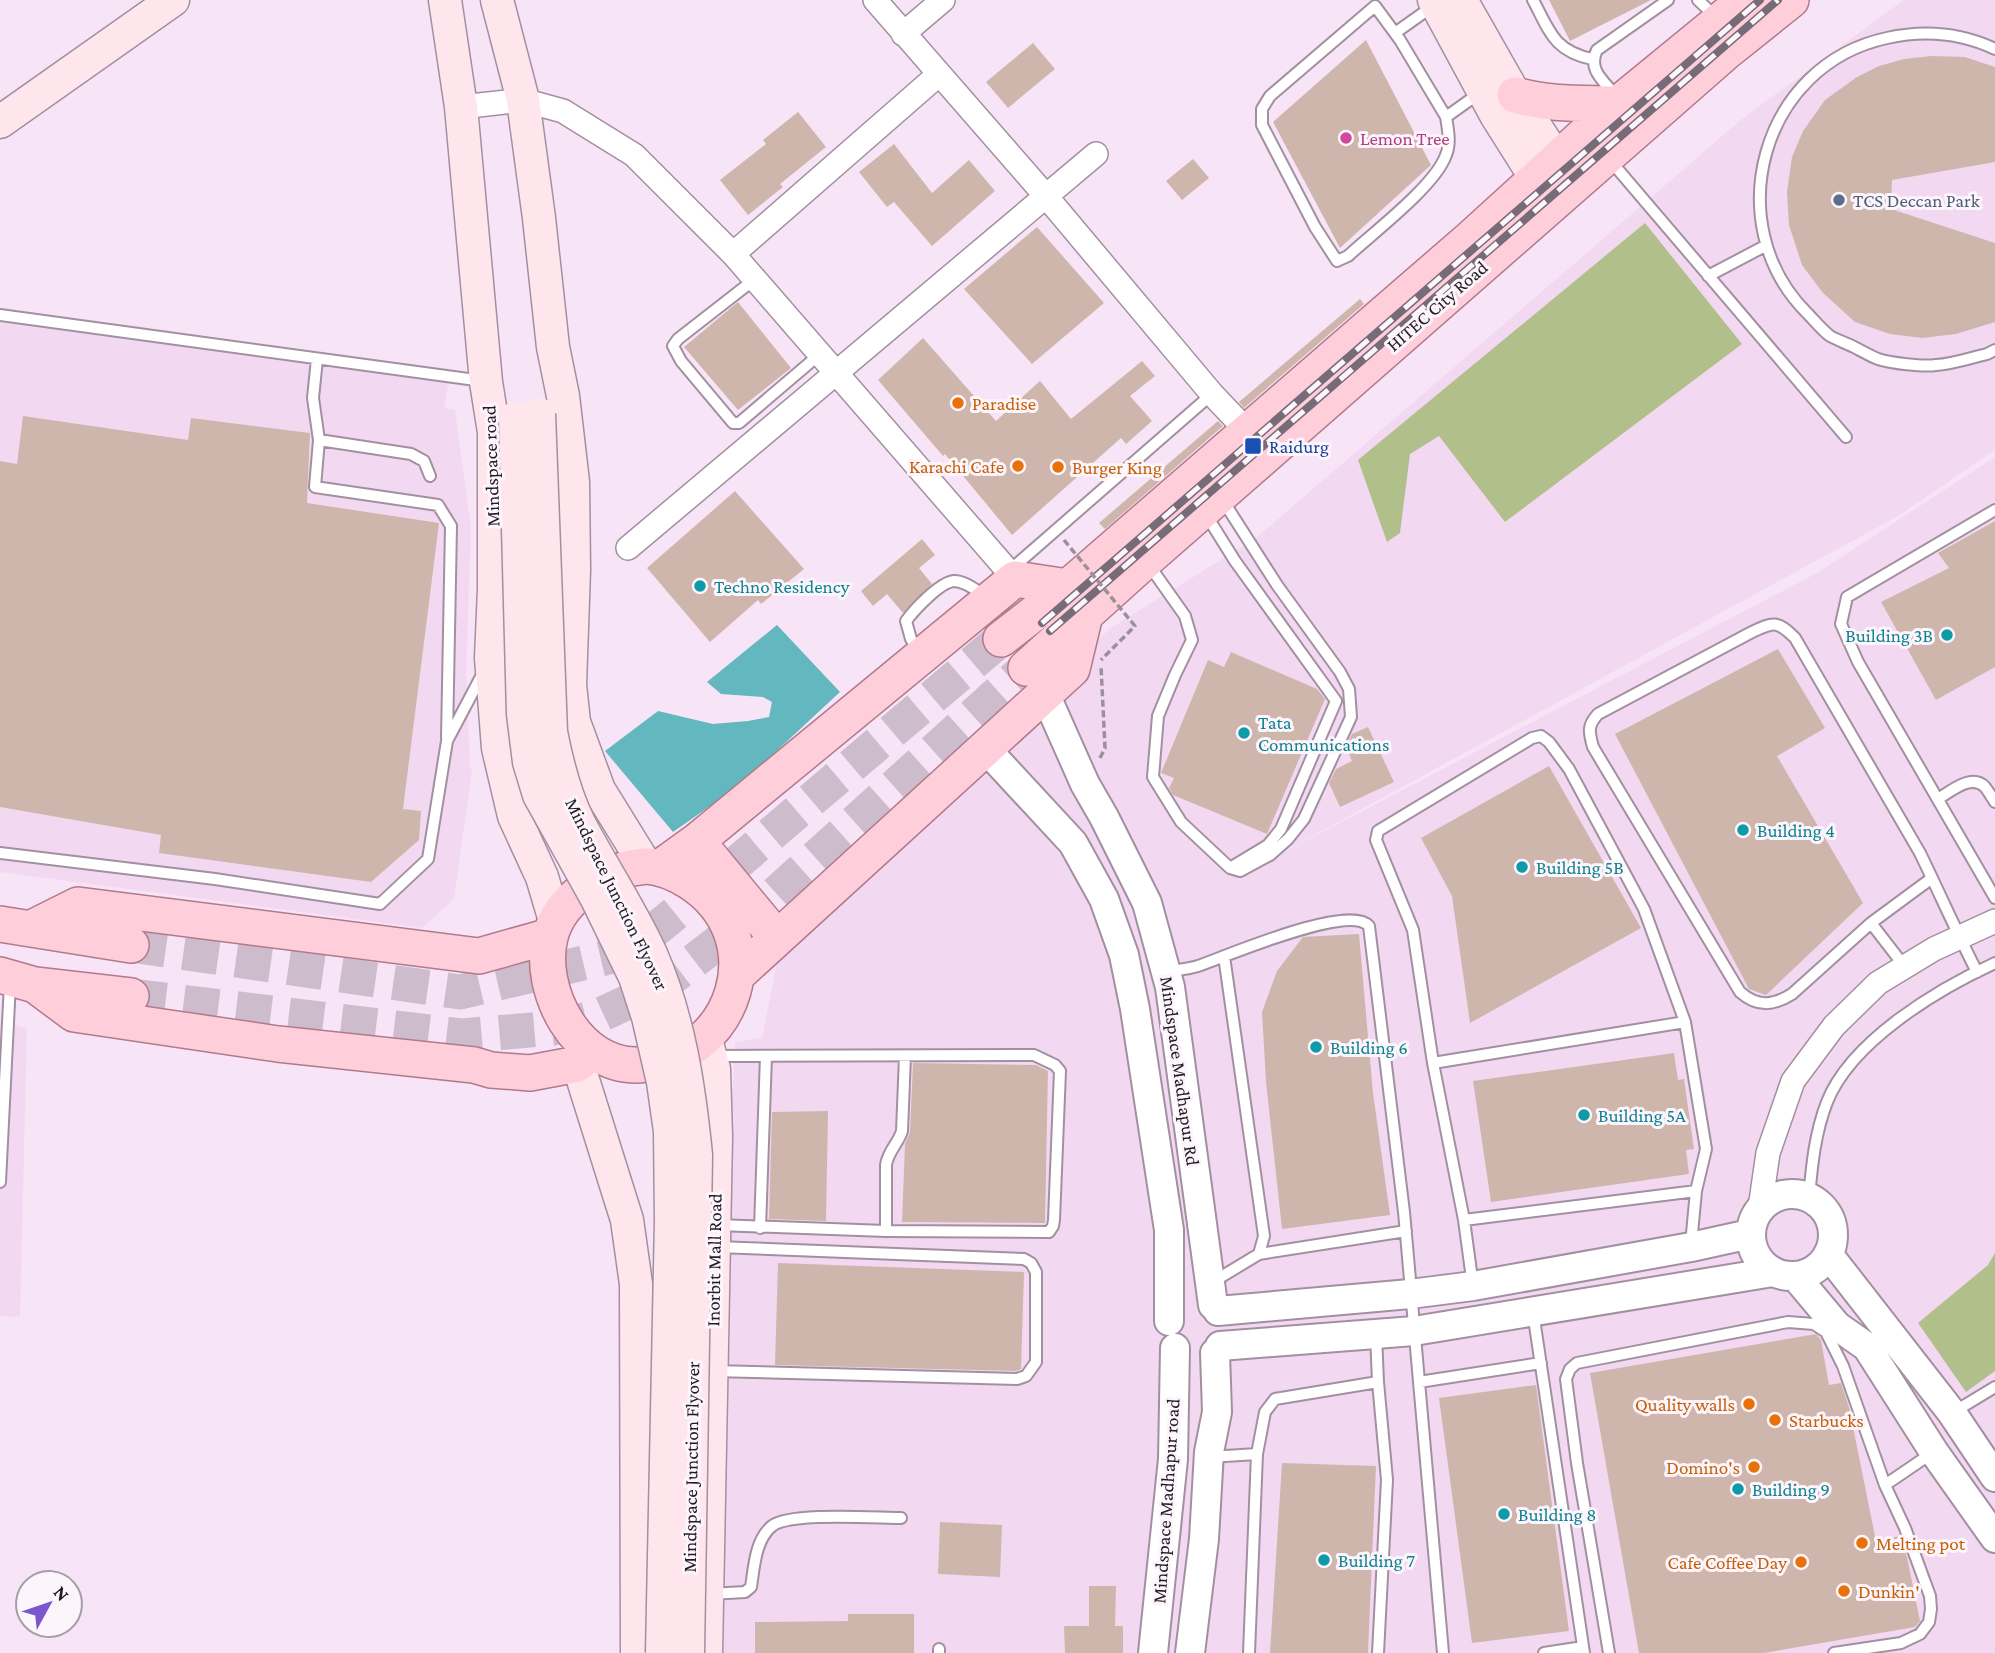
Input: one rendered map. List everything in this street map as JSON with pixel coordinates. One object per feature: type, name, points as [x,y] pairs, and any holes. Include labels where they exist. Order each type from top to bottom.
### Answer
[{"type":"main road","points":[[0,122],[173,0]]},
{"type":"main road","name":"Mindspace road","points":[[445,0],[461,107],[485,373],[494,432],[491,658],[498,748],[514,816],[542,877],[553,930]]},
{"type":"main road","points":[[498,0],[523,100],[553,347],[563,396],[573,482],[574,570],[570,685],[574,722],[599,790],[654,867]]},
{"type":"main road","name":"HITEC City Road","points":[[1076,601],[1146,559],[1735,45],[1791,0]]},
{"type":"main road","points":[[1444,1],[1548,170]]},
{"type":"main road","name":"HITEC City Road","points":[[1076,601],[1248,432],[1548,170],[1721,7]]},
{"type":"main road","points":[[1499,93],[1553,102],[1619,103]]},
{"type":"main road","name":"Mindspace Junction Flyover","points":[[553,347],[527,416],[523,714],[529,762],[539,795],[597,899],[635,977],[656,1050],[670,1131],[671,1220],[662,1653]]},
{"type":"main road","name":"Mindspace Junction Flyover","points":[[485,373],[527,416],[551,732],[557,764],[579,822],[625,901],[668,996],[689,1090],[696,1155],[688,1653]]},
{"type":"main road","points":[[654,867],[696,841],[922,656],[1005,583],[1076,601]]},
{"type":"main road","points":[[737,975],[985,748],[1035,681],[1072,669],[1076,601]]},
{"type":"main road","points":[[1001,639],[1076,601]]},
{"type":"main road","points":[[696,841],[777,938]]},
{"type":"main road","points":[[15,979],[74,1014],[278,1044],[474,1065],[488,1054],[583,1051],[616,1062],[637,1065],[666,1059],[690,1048],[708,1046],[732,998],[737,975],[737,951],[731,928],[719,908],[703,890],[654,867],[630,867],[589,885],[570,902],[553,930],[549,979],[558,1007],[583,1051],[627,1220],[636,1284],[637,1653]]},
{"type":"main road","points":[[16,926],[78,905],[479,956],[553,930]]},
{"type":"main road","points":[[16,926],[131,945]]},
{"type":"main road","points":[[15,979],[131,996]]},
{"type":"main road","name":"Inorbit Mall Road","points":[[706,1653],[716,1137],[714,1069],[708,1046]]},
{"type":"main road","points":[[636,1466],[710,1472]]},
{"type":"street","points":[[875,0],[1045,195],[1212,394],[1248,432]]},
{"type":"street","points":[[903,34],[943,0]]},
{"type":"street","points":[[733,254],[938,75]]},
{"type":"street","points":[[461,107],[523,100],[563,111],[634,155],[733,254],[835,371],[1005,583]]},
{"type":"street","points":[[628,548],[1096,153]]},
{"type":"street","name":"Mindspace Madhapur Rd","points":[[1035,681],[1147,903],[1172,1000],[1214,1300]]},
{"type":"street","name":"Mindspace Madhapur road","points":[[985,748],[1073,843],[1099,891],[1124,956],[1136,1009],[1169,1230],[1172,1335],[1173,1459],[1153,1653]]},
{"type":"street","points":[[1056,825],[1092,796]]},
{"type":"street","points":[[1099,891],[1130,869]]},
{"type":"street","points":[[1995,921],[1960,936],[1878,983],[1834,1026],[1793,1082],[1768,1153],[1755,1221],[1756,1256],[1784,1274],[1837,1326],[1860,1353],[1995,1538]]},
{"type":"street","points":[[1214,1300],[1224,1320],[1225,1338],[1217,1350],[1205,1358],[1194,1359],[1183,1355],[1172,1335],[1176,1310],[1187,1302],[1214,1300],[1410,1294],[1473,1286],[1691,1247],[1755,1221],[1774,1197],[1791,1193],[1809,1197],[1822,1207],[1831,1222],[1833,1238],[1828,1254],[1814,1270],[1533,1310],[1415,1331],[1217,1350]]},
{"type":"street","points":[[1828,1254],[1952,1413],[1995,1477]]},
{"type":"street","name":"Mindspace Madhapur road","points":[[1190,1653],[1209,1457],[1217,1412],[1217,1350]]},
{"type":"lane","points":[[1534,0],[1550,32],[1560,45],[1572,55],[1592,60]]},
{"type":"lane","points":[[1619,103],[1593,67],[1592,60],[1597,50],[1668,0]]},
{"type":"lane","points":[[1395,33],[1444,1]]},
{"type":"lane","points":[[1375,6],[1447,117],[1447,153],[1438,172],[1348,256],[1337,261],[1315,227],[1262,125],[1262,109],[1270,96],[1375,6]]},
{"type":"lane","points":[[1995,49],[1979,42],[1944,34],[1907,33],[1872,41],[1838,56],[1810,78],[1786,106],[1770,139],[1760,174],[1759,210],[1765,246],[1790,296],[1829,335],[1879,359],[1934,366],[1995,350]]},
{"type":"lane","points":[[1447,117],[1499,93]]},
{"type":"lane","points":[[1606,157],[1846,437]]},
{"type":"lane","points":[[1708,276],[1765,246]]},
{"type":"lane","points":[[755,279],[678,339],[673,346],[681,361],[733,423],[739,423],[820,354]]},
{"type":"lane","points":[[0,315],[317,359],[485,373]]},
{"type":"lane","points":[[0,853],[215,879],[380,904],[428,859],[447,741],[451,526],[438,505],[315,486],[319,440],[313,398],[317,359]]},
{"type":"lane","points":[[1005,583],[1212,394]]},
{"type":"lane","points":[[319,440],[411,453],[424,461],[430,476]]},
{"type":"lane","points":[[1212,503],[1235,561],[1336,701],[1281,829],[1268,845],[1230,868]]},
{"type":"lane","points":[[1146,559],[1182,611],[1192,640],[1158,716],[1153,777],[1181,822],[1230,868],[1240,871],[1269,855],[1304,819],[1351,716],[1349,689],[1340,672],[1277,585],[1212,503]]},
{"type":"lane","points":[[1995,510],[1847,597],[1841,624],[1858,662],[1995,898]]},
{"type":"lane","points":[[1932,878],[1871,923],[1792,994],[1779,1002],[1751,1002],[1740,992],[1593,747],[1588,731],[1590,722],[1598,713],[1752,632],[1770,623],[1780,625],[1795,638],[1920,853],[1960,936],[1977,972]]},
{"type":"lane","points":[[447,741],[491,658]]},
{"type":"lane","points":[[1473,1286],[1464,1220],[1433,1063],[1413,930],[1376,840],[1378,831],[1532,737],[1541,736],[1549,742],[1569,769],[1643,909],[1685,1023],[1706,1149],[1696,1191],[1691,1247]]},
{"type":"lane","points":[[1938,799],[1967,782],[1976,782],[1984,786],[1995,802]]},
{"type":"lane","points":[[1166,972],[1195,967],[1318,924],[1357,919],[1369,926],[1406,1231],[1443,1653]]},
{"type":"lane","points":[[1871,923],[1905,967]]},
{"type":"lane","points":[[1214,1300],[1259,1254],[1264,1236],[1224,956]]},
{"type":"lane","points":[[1809,1197],[1815,1142],[1828,1100],[1845,1072],[1872,1042],[1929,996],[1995,963]]},
{"type":"lane","points":[[0,1182],[15,979]]},
{"type":"lane","points":[[1433,1063],[1685,1023]]},
{"type":"lane","points":[[708,1046],[766,1056],[1034,1055],[1055,1065],[1060,1071],[1054,1220],[1049,1232],[760,1228],[714,1236]]},
{"type":"lane","points":[[760,1228],[766,1056]]},
{"type":"lane","points":[[886,1231],[886,1165],[888,1154],[899,1141],[902,1131],[905,1056]]},
{"type":"lane","points":[[1464,1220],[1696,1191]]},
{"type":"lane","points":[[1259,1254],[1406,1231]]},
{"type":"lane","points":[[712,1371],[1017,1379],[1026,1376],[1036,1362],[1036,1272],[1031,1263],[1024,1259],[714,1236]]},
{"type":"lane","points":[[1533,1310],[1583,1650],[1544,1653]]},
{"type":"lane","points":[[1609,1653],[1577,1462],[1566,1379],[1570,1369],[1577,1363],[1787,1322],[1814,1324],[1826,1332],[1843,1366],[1885,1485],[1905,1528],[1930,1596],[1929,1622],[1920,1634],[1901,1643],[1835,1653]]},
{"type":"lane","points":[[1376,1335],[1387,1480],[1378,1653]]},
{"type":"lane","points":[[1843,1366],[1860,1353]]},
{"type":"lane","points":[[1419,1382],[1541,1363]]},
{"type":"lane","points":[[1543,1378],[1566,1379]]},
{"type":"lane","points":[[1249,1653],[1257,1454],[1265,1412],[1275,1399],[1378,1382]]},
{"type":"lane","points":[[1952,1413],[1995,1387]]},
{"type":"lane","points":[[1885,1485],[1934,1452]]},
{"type":"lane","points":[[1209,1457],[1257,1454]]},
{"type":"lane","points":[[707,1594],[745,1592],[751,1587],[754,1561],[766,1534],[772,1526],[791,1518],[901,1518]]},
{"type":"path","points":[[1064,540],[1135,626],[1101,660],[1105,748]]},
{"type":"shaded area","points":[[1904,0],[1995,0],[1995,450],[1898,516],[1265,862],[1817,573],[1995,457],[1995,1653],[718,1653],[718,1416],[735,1042],[762,1038],[778,957],[938,782],[1111,628],[1256,538],[1742,119]]},
{"type":"shaded area","points":[[0,314],[450,375],[444,408],[455,410],[471,528],[466,675],[472,770],[454,899],[422,928],[0,872]]},
{"type":"shaded area","points":[[0,1021],[27,1028],[20,1317],[0,1316]]},
{"type":"green space","points":[[1645,223],[1742,344],[1505,522],[1439,436],[1410,454],[1400,533],[1387,542],[1358,460]]},
{"type":"green space","points":[[1995,1253],[1995,1371],[1966,1392],[1918,1323],[1988,1265]]},
{"type":"water","points":[[777,625],[840,692],[740,785],[673,832],[605,751],[658,711],[713,724],[769,717],[772,702],[763,697],[721,694],[707,682]]},
{"type":"building","points":[[1549,0],[1651,0],[1570,41]]},
{"type":"building","points":[[1366,40],[1431,165],[1340,248],[1273,122]]},
{"type":"building","points":[[1033,43],[1055,69],[1008,108],[986,82]]},
{"type":"building","name":"TCS Deccan Park","points":[[1931,56],[1965,57],[1995,67],[1995,162],[1892,180],[1891,209],[1995,243],[1995,322],[1956,334],[1922,338],[1890,334],[1855,322],[1823,293],[1802,265],[1789,225],[1787,192],[1792,157],[1803,131],[1825,100],[1857,77],[1879,66],[1904,59]]},
{"type":"building","points":[[798,112],[826,147],[780,184],[783,187],[748,215],[720,180],[766,144],[763,140]]},
{"type":"building","points":[[894,144],[932,193],[969,160],[995,191],[932,246],[894,202],[887,207],[859,172]]},
{"type":"building","points":[[1193,159],[1209,178],[1182,200],[1166,181]]},
{"type":"building","points":[[1037,227],[1104,303],[1032,364],[964,289]]},
{"type":"building","points":[[1360,299],[1364,304],[1244,408],[1239,402]]},
{"type":"building","points":[[738,302],[791,368],[738,410],[684,347]]},
{"type":"building","points":[[923,338],[996,421],[1040,381],[1071,419],[1142,361],[1155,376],[1130,396],[1152,421],[1126,444],[1121,438],[1012,535],[945,454],[943,456],[878,380]]},
{"type":"building","points":[[23,416],[188,440],[191,418],[310,433],[307,503],[439,523],[403,809],[421,811],[419,840],[371,882],[159,853],[161,835],[0,807],[0,461],[17,464]]},
{"type":"building","points":[[1218,421],[1223,426],[1105,529],[1099,523]]},
{"type":"building","points":[[735,491],[804,569],[761,604],[758,600],[710,642],[647,568]]},
{"type":"building","name":"Building 3B","points":[[1995,521],[1995,667],[1936,700],[1881,602],[1949,568],[1938,553]]},
{"type":"building","points":[[922,539],[935,555],[919,568],[932,584],[903,613],[887,594],[873,606],[861,591]]},
{"type":"building","name":"Building 4","points":[[1778,649],[1825,728],[1777,756],[1863,903],[1766,995],[1749,989],[1615,734]]},
{"type":"building","name":"Tata Communications","points":[[1231,652],[1317,689],[1325,699],[1267,834],[1173,795],[1169,788],[1174,778],[1161,773],[1208,660],[1224,667]]},
{"type":"building","points":[[1368,727],[1394,782],[1340,807],[1329,783],[1336,769],[1352,761],[1346,747],[1352,734]]},
{"type":"building","name":"Building 5B","points":[[1549,766],[1641,928],[1470,1023],[1452,896],[1421,838]]},
{"type":"building","name":"Building 6","points":[[1359,934],[1373,1093],[1390,1215],[1282,1229],[1266,1082],[1262,1012],[1277,971],[1303,937]]},
{"type":"building","name":"Building 5A","points":[[1674,1053],[1678,1080],[1684,1079],[1694,1149],[1686,1150],[1689,1174],[1491,1202],[1473,1081]]},
{"type":"building","points":[[913,1063],[1036,1065],[1048,1071],[1045,1223],[902,1222],[905,1144],[910,1132]]},
{"type":"building","points":[[828,1111],[826,1221],[769,1219],[772,1112]]},
{"type":"building","points":[[778,1263],[1024,1272],[1021,1369],[775,1365]]},
{"type":"building","name":"Building 9","points":[[1816,1334],[1821,1340],[1829,1385],[1841,1383],[1849,1407],[1876,1541],[1900,1536],[1920,1621],[1915,1627],[1764,1653],[1639,1653],[1590,1373]]},
{"type":"building","name":"Building 8","points":[[1536,1385],[1569,1631],[1472,1643],[1439,1398]]},
{"type":"building","name":"Building 7","points":[[1282,1463],[1376,1466],[1368,1653],[1270,1653]]},
{"type":"building","points":[[940,1522],[1002,1525],[1000,1577],[938,1574]]},
{"type":"building","points":[[1089,1586],[1116,1586],[1115,1626],[1123,1626],[1123,1653],[1065,1653],[1064,1626],[1089,1626]]},
{"type":"building","points":[[848,1614],[914,1614],[914,1653],[755,1653],[755,1622],[848,1621]]},
{"type":"tunnel","points":[[131,945],[460,992],[609,957],[646,937],[725,873],[1001,639]]},
{"type":"tunnel","points":[[131,996],[462,1036],[553,1028],[596,1017],[669,980],[742,924],[1026,668]]},
{"type":"railway","points":[[1042,623],[1760,0]]},
{"type":"railway","points":[[1050,631],[1778,0]]},
{"type":"place","name":"Lemon Tree","points":[[1346,138]]},
{"type":"place","name":"TCS Deccan Park","points":[[1839,200]]},
{"type":"place","name":"Paradise","points":[[958,403]]},
{"type":"place","name":"Raidurg","points":[[1253,446]]},
{"type":"place","name":"Karachi Cafe","points":[[1018,466]]},
{"type":"place","name":"Burger King","points":[[1058,467]]},
{"type":"place","name":"Techno Residency","points":[[700,586]]},
{"type":"place","name":"Building 3B","points":[[1947,635]]},
{"type":"place","name":"Tata Communications","points":[[1244,733]]},
{"type":"place","name":"Building 4","points":[[1743,830]]},
{"type":"place","name":"Building 5B","points":[[1522,867]]},
{"type":"place","name":"Building 6","points":[[1316,1047]]},
{"type":"place","name":"Building 5A","points":[[1584,1115]]},
{"type":"place","name":"Quality walls","points":[[1749,1404]]},
{"type":"place","name":"Starbucks","points":[[1775,1420]]},
{"type":"place","name":"Domino's","points":[[1754,1467]]},
{"type":"place","name":"Building 9","points":[[1738,1489]]},
{"type":"place","name":"Building 8","points":[[1504,1514]]},
{"type":"place","name":"Melting pot","points":[[1862,1543]]},
{"type":"place","name":"Building 7","points":[[1324,1560]]},
{"type":"place","name":"Cafe Coffee Day","points":[[1801,1562]]},
{"type":"place","name":"Dunkin'","points":[[1844,1591]]}]
